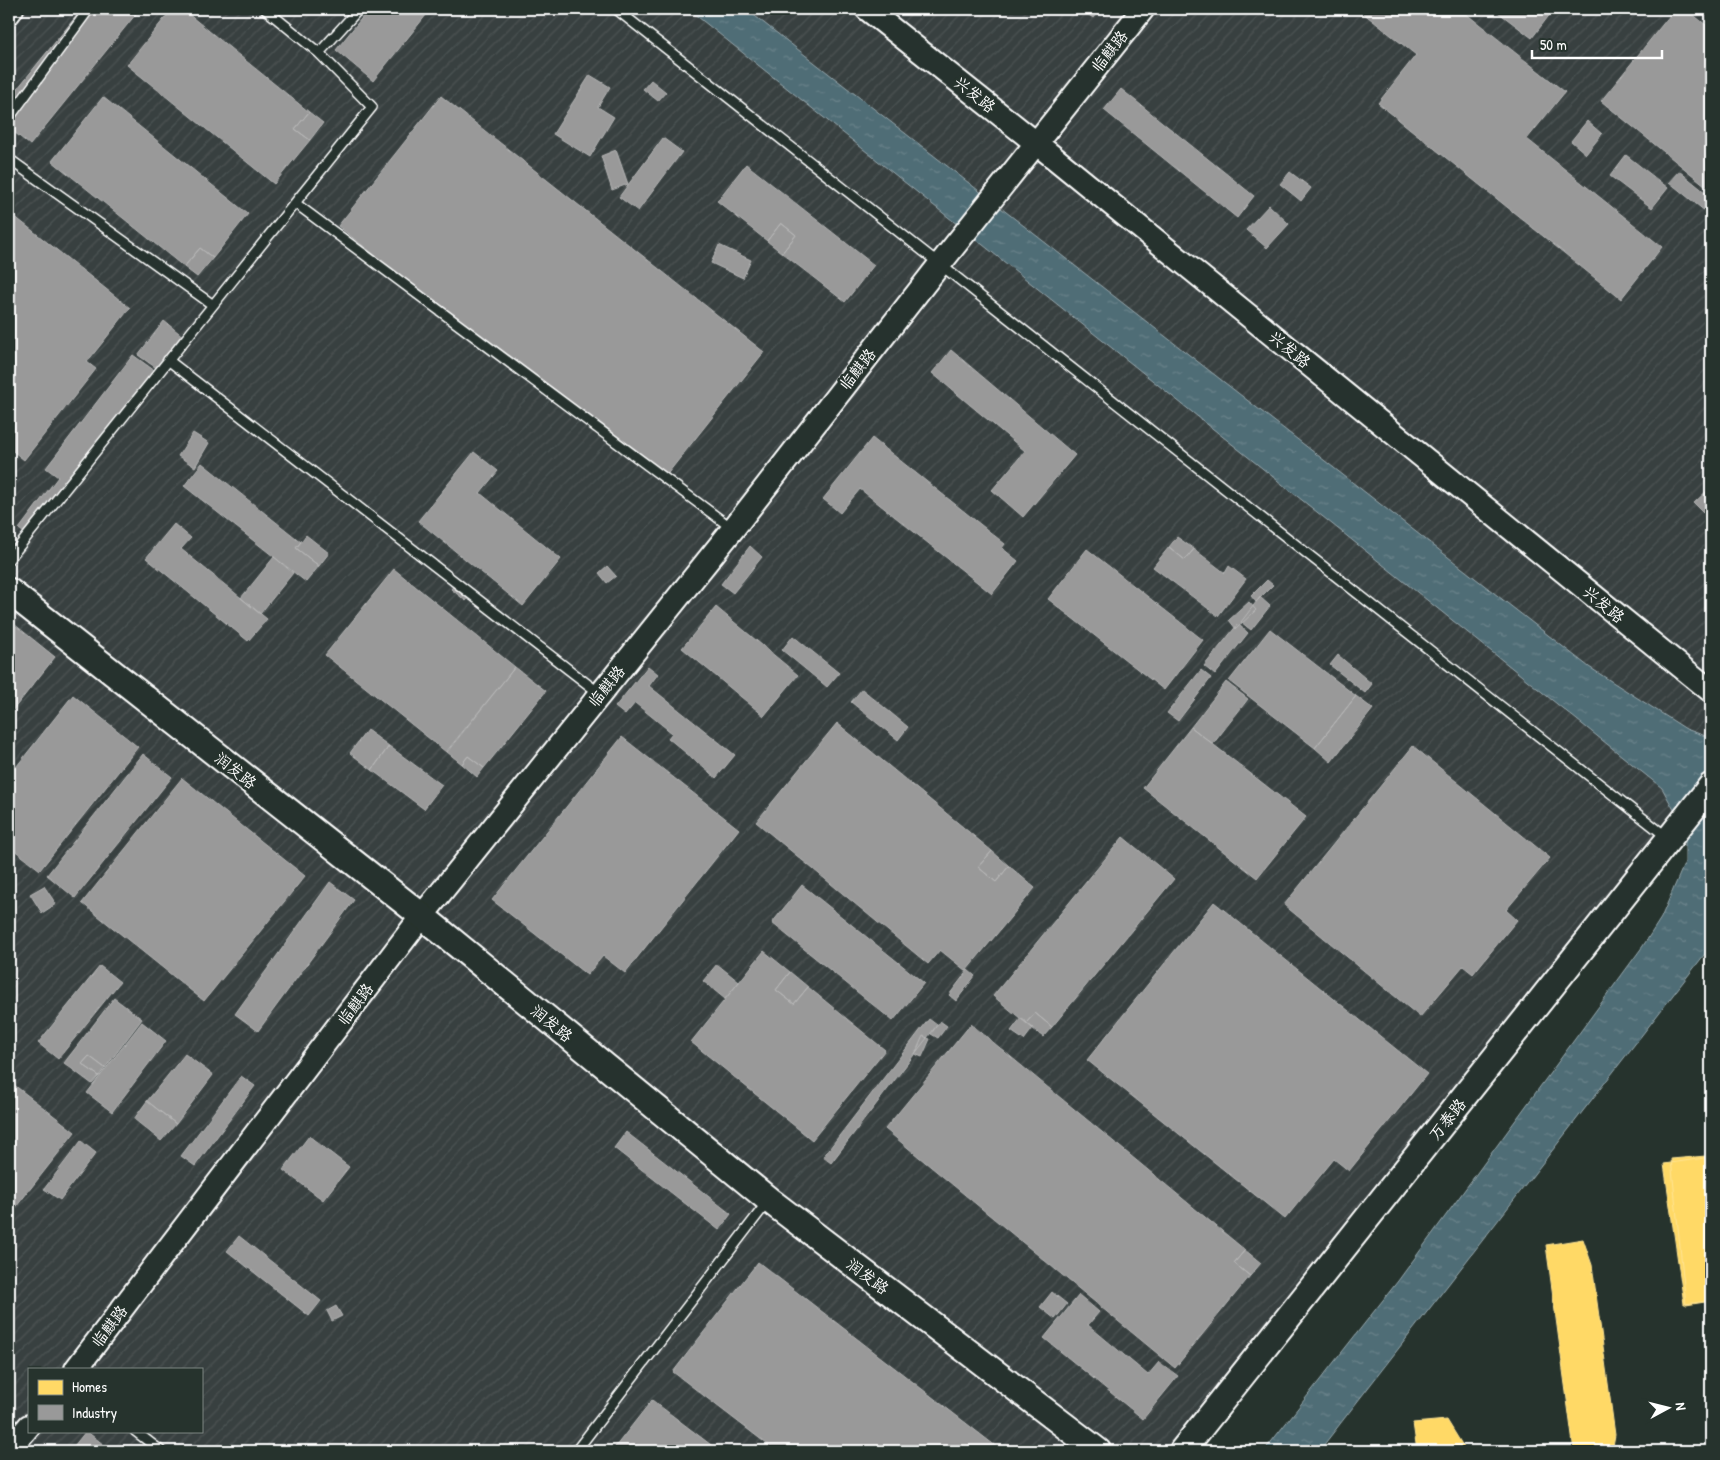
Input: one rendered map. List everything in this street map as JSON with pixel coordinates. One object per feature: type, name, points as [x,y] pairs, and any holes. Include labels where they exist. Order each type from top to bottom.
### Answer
[{"type":"main road","name":"润发路","points":[[9,591],[422,916],[769,1200],[1098,1451]]},
{"type":"main road","name":"万泰路","points":[[1182,1451],[1670,840],[1711,786]]},
{"type":"street","points":[[9,13],[12,9]]},
{"type":"street","name":"兴发路","points":[[866,9],[1036,143],[1711,691]]},
{"type":"street","name":"临麒路","points":[[77,1368],[422,916],[733,529],[940,264],[1143,9]]},
{"type":"street","points":[[9,1450],[28,1427]]},
{"type":"lane","points":[[9,118],[89,9]]},
{"type":"lane","points":[[9,559],[372,107],[319,53],[265,9]]},
{"type":"lane","points":[[319,53],[359,9]]},
{"type":"lane","points":[[616,9],[1670,840]]},
{"type":"lane","points":[[9,159],[213,304]]},
{"type":"lane","points":[[295,203],[733,529]]},
{"type":"lane","points":[[168,360],[600,694]]},
{"type":"lane","points":[[576,1451],[769,1200]]},
{"type":"lane","points":[[136,1432],[161,1451]]},
{"type":"shaded area","points":[[9,9],[1711,9],[1711,786],[1182,1451],[9,1451]]},
{"type":"water","points":[[688,9],[746,9],[1589,667],[1686,729],[1711,738],[1711,946],[1319,1451],[1264,1451],[1398,1281],[1643,946],[1661,918],[1685,862],[1685,830],[1662,788]]},
{"type":"building: Homes","points":[[1706,1156],[1711,1168],[1711,1301],[1686,1305],[1671,1159]]},
{"type":"building: Homes","points":[[1711,1157],[1711,1301],[1684,1304],[1664,1164]]},
{"type":"building: Homes","points":[[1583,1239],[1592,1265],[1615,1435],[1612,1451],[1574,1451],[1546,1245]]},
{"type":"building: Homes","points":[[1447,1420],[1463,1446],[1464,1451],[1417,1451],[1413,1423]]},
{"type":"building: Industry","points":[[82,9],[140,9],[30,145],[9,128],[9,99]]},
{"type":"building: Industry","points":[[172,9],[182,9],[309,112],[295,129],[310,140],[274,184],[127,65]]},
{"type":"building: Industry","points":[[369,9],[431,9],[373,81],[336,50]]},
{"type":"building: Industry","points":[[1081,9],[1100,9],[1093,18]]},
{"type":"building: Industry","points":[[1358,9],[1460,9],[1565,92],[1527,139],[1662,247],[1621,299],[1378,103],[1416,55]]},
{"type":"building: Industry","points":[[1494,9],[1554,9],[1532,38]]},
{"type":"building: Industry","points":[[1675,9],[1686,9],[1711,29],[1711,190],[1601,101]]},
{"type":"building: Industry","points":[[590,75],[610,87],[598,107],[614,117],[590,157],[553,134]]},
{"type":"building: Industry","points":[[651,80],[666,92],[658,101],[643,89]]},
{"type":"building: Industry","points":[[1121,89],[1254,196],[1237,218],[1104,110]]},
{"type":"building: Industry","points":[[441,96],[764,352],[661,482],[338,226]]},
{"type":"building: Industry","points":[[103,97],[248,214],[213,258],[200,248],[184,267],[52,161]]},
{"type":"building: Industry","points":[[309,112],[323,123],[310,140],[295,129]]},
{"type":"building: Industry","points":[[1587,121],[1602,134],[1586,154],[1571,141]]},
{"type":"building: Industry","points":[[663,138],[682,152],[638,211],[619,197]]},
{"type":"building: Industry","points":[[616,150],[628,184],[612,190],[601,156]]},
{"type":"building: Industry","points":[[1626,155],[1668,188],[1652,208],[1610,176]]},
{"type":"building: Industry","points":[[746,164],[874,265],[845,302],[782,253],[796,235],[781,223],[767,241],[717,201]]},
{"type":"building: Industry","points":[[1679,171],[1711,197],[1711,216],[1669,182]]},
{"type":"building: Industry","points":[[1290,172],[1311,188],[1301,201],[1280,184]]},
{"type":"building: Industry","points":[[1269,205],[1289,224],[1267,248],[1246,230]]},
{"type":"building: Industry","points":[[9,212],[130,308],[87,362],[96,369],[24,460],[9,448]]},
{"type":"building: Industry","points":[[781,223],[796,235],[782,253],[767,241]]},
{"type":"building: Industry","points":[[719,245],[751,260],[743,278],[711,263]]},
{"type":"building: Industry","points":[[200,248],[213,258],[197,277],[184,267]]},
{"type":"building: Industry","points":[[164,321],[184,337],[159,370],[138,355]]},
{"type":"building: Industry","points":[[951,350],[1075,455],[1023,517],[992,490],[1025,451],[932,373]]},
{"type":"building: Industry","points":[[133,355],[155,371],[29,537],[19,529],[58,477],[46,468]]},
{"type":"building: Industry","points":[[193,433],[209,443],[195,467],[178,456]]},
{"type":"building: Industry","points":[[872,438],[1005,544],[1002,548],[1018,561],[992,594],[860,489],[840,513],[823,499]]},
{"type":"building: Industry","points":[[474,452],[498,471],[480,493],[561,559],[523,606],[418,521]]},
{"type":"building: Industry","points":[[202,463],[301,542],[296,548],[319,566],[306,582],[184,486]]},
{"type":"building: Industry","points":[[1711,487],[1711,520],[1694,503]]},
{"type":"building: Industry","points":[[174,524],[191,538],[181,549],[267,619],[248,641],[146,558]]},
{"type":"building: Industry","points":[[306,535],[329,553],[319,566],[296,548]]},
{"type":"building: Industry","points":[[1177,537],[1194,549],[1185,560],[1169,547]]},
{"type":"building: Industry","points":[[750,546],[762,557],[733,593],[721,584]]},
{"type":"building: Industry","points":[[1169,547],[1185,560],[1194,549],[1225,573],[1229,566],[1246,579],[1218,616],[1153,567]]},
{"type":"building: Industry","points":[[1087,549],[1203,640],[1164,690],[1048,599]]},
{"type":"building: Industry","points":[[274,557],[293,573],[260,614],[241,598]]},
{"type":"building: Industry","points":[[607,566],[616,576],[607,583],[599,573]]},
{"type":"building: Industry","points":[[394,569],[515,667],[446,752],[325,655]]},
{"type":"building: Industry","points":[[458,580],[473,592],[466,601],[451,589]]},
{"type":"building: Industry","points":[[1267,580],[1273,585],[1256,602],[1251,596]]},
{"type":"building: Industry","points":[[1260,597],[1270,606],[1251,630],[1241,622]]},
{"type":"building: Industry","points":[[1249,602],[1256,610],[1236,629],[1229,620]]},
{"type":"building: Industry","points":[[716,607],[798,675],[764,716],[682,648]]},
{"type":"building: Industry","points":[[9,620],[55,657],[9,715]]},
{"type":"building: Industry","points":[[1238,624],[1248,633],[1215,675],[1204,666]]},
{"type":"building: Industry","points":[[1270,629],[1356,696],[1315,748],[1229,681]]},
{"type":"building: Industry","points":[[793,636],[839,673],[827,687],[782,650]]},
{"type":"building: Industry","points":[[1338,655],[1372,684],[1365,693],[1330,665]]},
{"type":"building: Industry","points":[[648,666],[658,674],[649,686],[735,755],[716,778],[668,738],[672,733],[635,703],[625,715],[615,707]]},
{"type":"building: Industry","points":[[515,667],[546,691],[484,768],[468,756],[462,764],[447,752]]},
{"type":"building: Industry","points":[[1201,670],[1211,678],[1178,721],[1167,713]]},
{"type":"building: Industry","points":[[1226,682],[1248,699],[1213,744],[1191,727]]},
{"type":"building: Industry","points":[[862,689],[908,727],[898,740],[851,702]]},
{"type":"building: Industry","points":[[73,695],[138,747],[40,870],[9,846],[9,776]]},
{"type":"building: Industry","points":[[1356,696],[1373,709],[1331,762],[1315,748]]},
{"type":"building: Industry","points":[[837,723],[992,851],[978,867],[996,882],[1009,866],[1035,888],[966,971],[940,950],[928,964],[756,822]]},
{"type":"building: Industry","points":[[1191,727],[1306,817],[1257,878],[1143,788]]},
{"type":"building: Industry","points":[[367,730],[389,746],[372,770],[350,753]]},
{"type":"building: Industry","points":[[622,737],[739,829],[625,973],[603,956],[587,975],[492,900]]},
{"type":"building: Industry","points":[[389,746],[442,785],[424,809],[372,770]]},
{"type":"building: Industry","points":[[1413,746],[1550,858],[1506,910],[1517,920],[1473,974],[1463,966],[1420,1017],[1284,905]]},
{"type":"building: Industry","points":[[143,754],[172,777],[75,898],[47,875]]},
{"type":"building: Industry","points":[[468,756],[484,768],[477,777],[462,764]]},
{"type":"building: Industry","points":[[182,778],[305,876],[204,1001],[82,903]]},
{"type":"building: Industry","points":[[1123,837],[1174,879],[1052,1027],[1035,1013],[1026,1023],[993,996]]},
{"type":"building: Industry","points":[[992,851],[1009,866],[996,882],[978,867]]},
{"type":"building: Industry","points":[[330,882],[354,900],[258,1031],[235,1014]]},
{"type":"building: Industry","points":[[802,885],[924,983],[893,1021],[772,923]]},
{"type":"building: Industry","points":[[44,886],[56,904],[42,913],[30,894]]},
{"type":"building: Industry","points":[[1214,902],[1427,1074],[1349,1171],[1334,1159],[1285,1219],[1087,1060]]},
{"type":"building: Industry","points":[[764,951],[790,972],[776,990],[794,1004],[808,987],[885,1050],[812,1140],[691,1042]]},
{"type":"building: Industry","points":[[717,964],[739,982],[725,999],[703,981]]},
{"type":"building: Industry","points":[[100,966],[120,982],[58,1059],[38,1043]]},
{"type":"building: Industry","points":[[968,970],[975,976],[956,1001],[949,995]]},
{"type":"building: Industry","points":[[790,972],[808,987],[794,1004],[776,990]]},
{"type":"building: Industry","points":[[114,998],[142,1019],[105,1068],[89,1056],[82,1064],[99,1076],[92,1084],[64,1063]]},
{"type":"building: Industry","points":[[1035,1013],[1052,1027],[1043,1037],[1026,1023]]},
{"type":"building: Industry","points":[[1021,1018],[1033,1028],[1024,1040],[1011,1031]]},
{"type":"building: Industry","points":[[929,1019],[937,1025],[831,1163],[823,1157]]},
{"type":"building: Industry","points":[[940,1021],[947,1026],[938,1038],[931,1034]]},
{"type":"building: Industry","points":[[142,1022],[166,1041],[112,1112],[87,1093]]},
{"type":"building: Industry","points":[[971,1024],[1245,1250],[1234,1263],[1250,1276],[1175,1368],[885,1129]]},
{"type":"building: Industry","points":[[923,1036],[930,1039],[922,1057],[915,1054]]},
{"type":"building: Industry","points":[[185,1054],[213,1075],[176,1124],[147,1101]]},
{"type":"building: Industry","points":[[89,1056],[105,1068],[99,1076],[82,1064]]},
{"type":"building: Industry","points":[[241,1076],[255,1086],[195,1166],[181,1156]]},
{"type":"building: Industry","points":[[9,1081],[75,1132],[9,1216]]},
{"type":"building: Industry","points":[[147,1101],[176,1124],[161,1141],[134,1119]]},
{"type":"building: Industry","points":[[626,1132],[731,1214],[719,1230],[614,1148]]},
{"type":"building: Industry","points":[[309,1136],[349,1167],[323,1200],[283,1170]]},
{"type":"building: Industry","points":[[81,1141],[96,1153],[60,1200],[44,1189]]},
{"type":"building: Industry","points":[[239,1236],[321,1301],[309,1316],[227,1251]]},
{"type":"building: Industry","points":[[1245,1250],[1261,1263],[1250,1276],[1234,1263]]},
{"type":"building: Industry","points":[[758,1262],[1002,1451],[776,1451],[673,1372]]},
{"type":"building: Industry","points":[[1052,1292],[1067,1304],[1055,1319],[1040,1307]]},
{"type":"building: Industry","points":[[1079,1295],[1099,1312],[1088,1325],[1148,1375],[1159,1362],[1178,1376],[1143,1419],[1044,1338]]},
{"type":"building: Industry","points":[[336,1306],[342,1316],[332,1321],[327,1311]]},
{"type":"building: Industry","points":[[652,1400],[719,1451],[612,1451]]},
{"type":"building: Industry","points":[[85,1432],[87,1432],[112,1451],[70,1451]]}]
